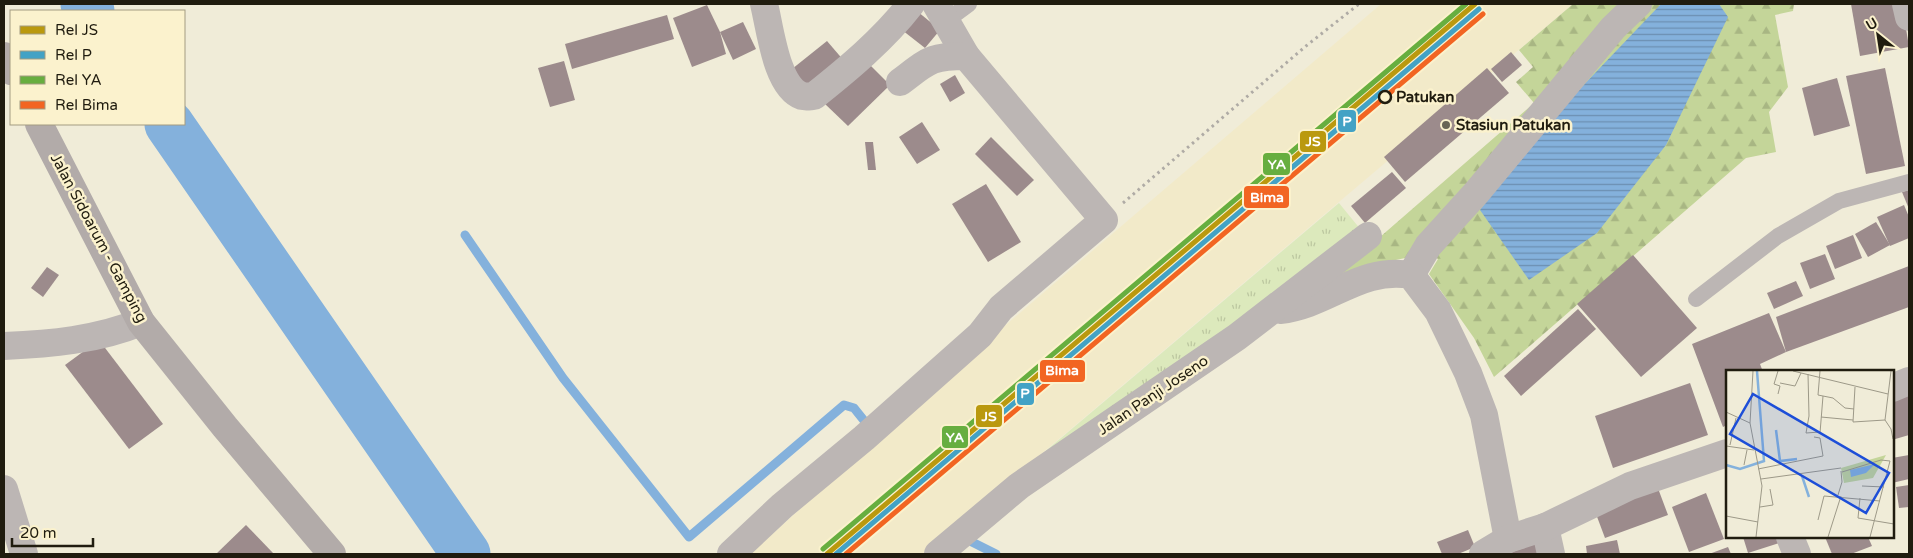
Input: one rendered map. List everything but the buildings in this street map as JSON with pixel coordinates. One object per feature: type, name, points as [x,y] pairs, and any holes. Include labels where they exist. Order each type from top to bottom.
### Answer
[{"type":"main road","points":[[4,56],[10,69]]},
{"type":"main road","name":"Jalan Sidoarum - Gamping","points":[[40,125],[141,322],[225,427],[332,554]]},
{"type":"street","points":[[764,4],[778,67],[787,83],[801,96],[814,96],[840,75],[901,18],[911,4]]},
{"type":"street","points":[[1412,275],[1428,246],[1477,192],[1613,28],[1638,4]]},
{"type":"street","points":[[1906,4],[1909,17]]},
{"type":"street","points":[[731,554],[782,506],[864,438],[980,335],[1002,308],[1104,220],[966,56],[941,12]]},
{"type":"street","points":[[900,82],[925,63],[940,56],[966,56]]},
{"type":"street","name":"Jalan Panji Joseno","points":[[938,554],[1019,486],[1238,337],[1368,236]]},
{"type":"street","points":[[1272,310],[1294,308],[1316,301],[1349,283],[1374,276],[1397,272],[1412,275],[1438,311],[1468,373],[1484,415],[1508,539]]},
{"type":"street","points":[[4,346],[42,345],[91,337],[120,330],[141,322]]},
{"type":"street","points":[[1893,388],[1909,381]]},
{"type":"street","points":[[1483,554],[1508,539],[1545,528],[1630,486],[1726,453]]},
{"type":"street","points":[[4,489],[9,522],[24,554]]},
{"type":"street","points":[[1545,528],[1550,554]]},
{"type":"street","points":[[1790,538],[1797,554]]},
{"type":"lane","points":[[941,12],[969,4]]},
{"type":"lane","points":[[1696,299],[1778,236],[1839,201],[1909,182]]},
{"type":"path","points":[[1104,220],[1306,46],[1359,4]]},
{"type":"shaded area","name":"Stasiun Patukan","points":[[1381,4],[1573,4],[923,554],[750,554],[987,341]]},
{"type":"green space","points":[[1573,4],[1794,4],[1793,11],[1775,15],[1788,87],[1769,112],[1776,152],[1746,158],[1494,377],[1474,338],[1429,274],[1438,259],[1418,246],[1410,257],[1367,266],[1332,281],[1534,103],[1516,82],[1533,67],[1519,50]]},
{"type":"green space","points":[[1339,203],[1361,230],[1233,331],[1003,487]]},
{"type":"water","points":[[1661,4],[1719,4],[1728,17],[1666,145],[1597,233],[1529,280],[1480,210],[1532,139]]},
{"type":"waterway","points":[[85,4],[89,10]]},
{"type":"waterway","points":[[170,125],[466,554]]},
{"type":"waterway","points":[[465,235],[563,378],[689,537],[844,405],[854,408],[866,423]]},
{"type":"waterway","points":[[972,542],[996,554]]},
{"type":"rail line","name":"YA","points":[[823,549],[1466,4]]},
{"type":"rail line","name":"JS","points":[[827,554],[1475,4]]},
{"type":"rail line","name":"P","points":[[836,554],[1479,9]]},
{"type":"rail line","name":"Bima","points":[[846,554],[1483,14]]},
{"type":"place","name":"Patukan","points":[[1385,97]]},
{"type":"place","name":"Stasiun Patukan","points":[[1446,125]]}]
